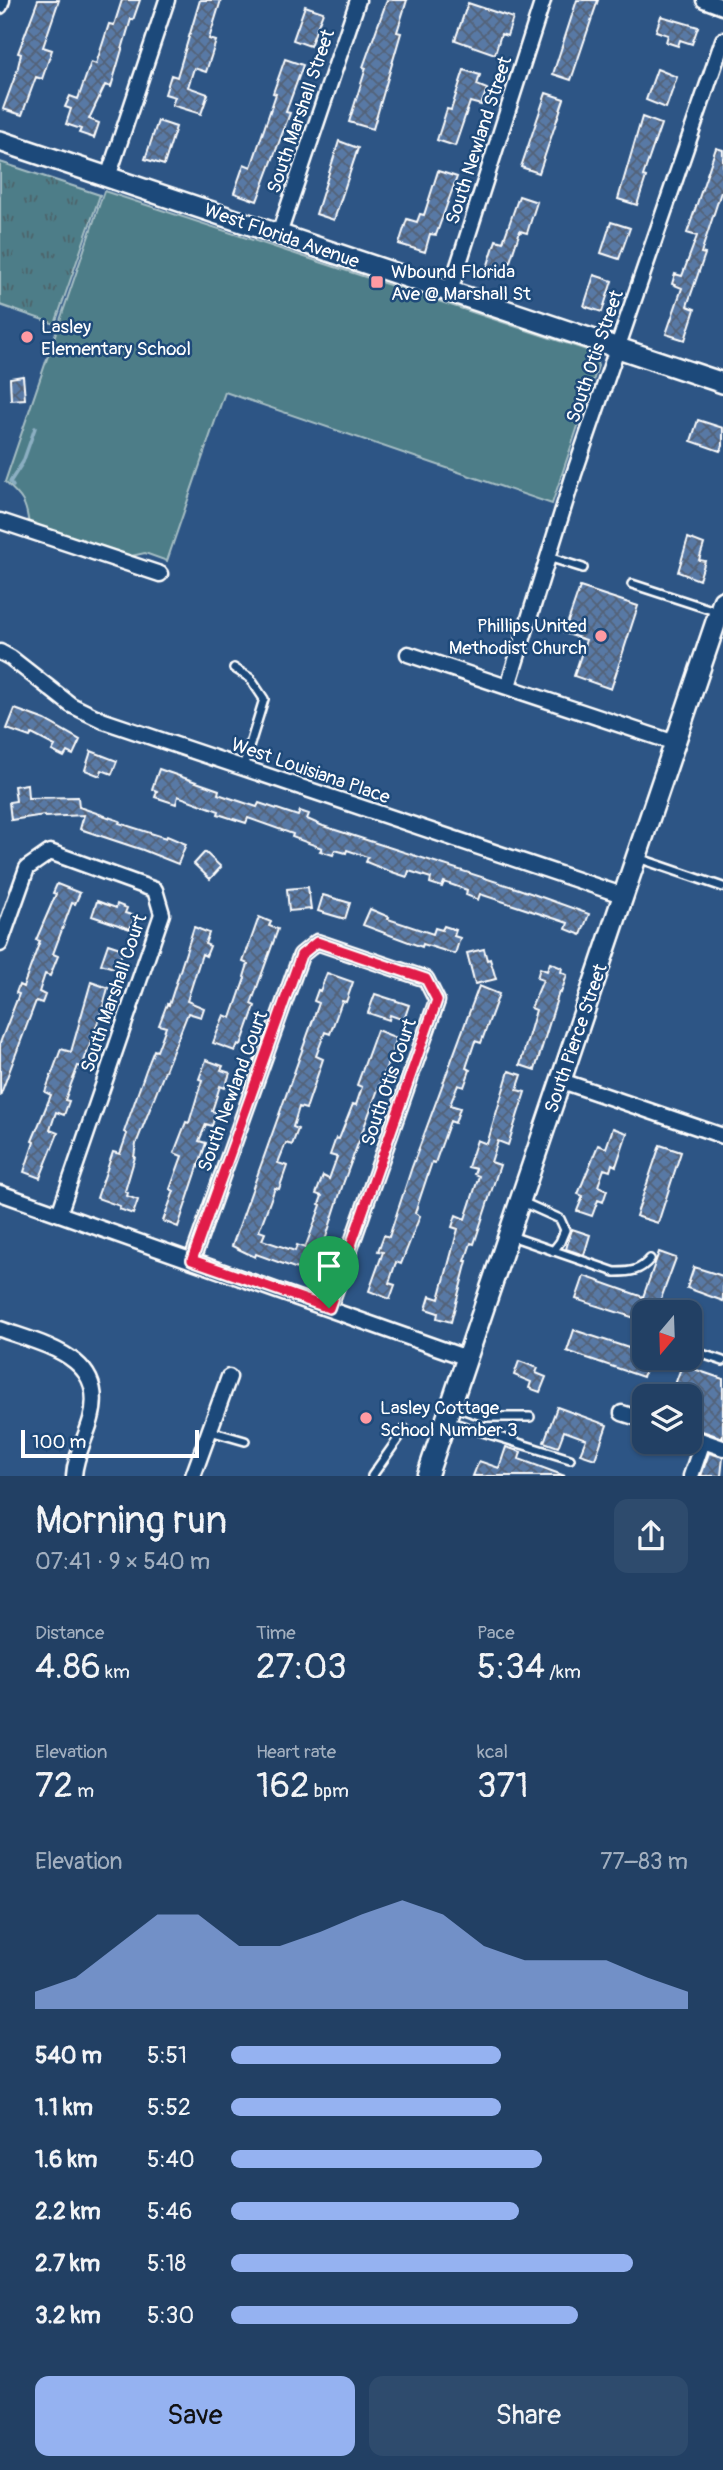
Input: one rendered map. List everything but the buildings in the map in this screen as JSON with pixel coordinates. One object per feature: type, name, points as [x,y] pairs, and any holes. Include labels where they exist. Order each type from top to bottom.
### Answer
[{"type":"street","points":[[0,6],[2,0]]},
{"type":"street","points":[[108,177],[167,0]]},
{"type":"street","name":"South Marshall Street","points":[[279,234],[358,0]]},
{"type":"street","name":"South Newland Street","points":[[450,292],[543,0]]},
{"type":"street","points":[[704,0],[723,7]]},
{"type":"street","name":"South Otis Street","points":[[508,686],[548,557],[723,40]]},
{"type":"street","name":"West Florida Avenue","points":[[0,141],[723,383]]},
{"type":"street","points":[[0,521],[160,574]]},
{"type":"street","name":"South Pierce Street","points":[[427,1476],[722,605]]},
{"type":"street","name":"West Louisiana Place","points":[[0,652],[71,705],[104,721],[625,896]]},
{"type":"street","points":[[408,654],[675,743]]},
{"type":"street","name":"South Marshall Court","points":[[0,944],[27,868],[50,852],[155,890],[162,914],[59,1214]]},
{"type":"street","name":"South Newland Court","points":[[192,1260],[301,955],[317,942]]},
{"type":"street","name":"South Otis Court","points":[[317,942],[426,979],[437,1000],[329,1308]]},
{"type":"street","points":[[559,1080],[723,1136]]},
{"type":"street","points":[[0,1193],[467,1358]]},
{"type":"street","points":[[0,1329],[65,1352],[78,1362],[87,1374],[93,1388],[92,1419],[74,1468],[74,1476]]},
{"type":"street","points":[[193,1476],[229,1377]]},
{"type":"street","points":[[622,1413],[632,1416]]},
{"type":"street","points":[[702,1441],[723,1448]]},
{"type":"street","points":[[691,1476],[694,1454]]},
{"type":"lane","points":[[548,557],[583,568]]},
{"type":"lane","points":[[632,584],[722,605]]},
{"type":"lane","points":[[234,668],[250,678],[264,699],[243,768]]},
{"type":"lane","points":[[637,857],[723,887]]},
{"type":"lane","points":[[519,1201],[560,1220],[565,1230],[553,1251]]},
{"type":"lane","points":[[508,1235],[615,1272],[632,1272],[643,1267],[650,1258]]},
{"type":"lane","points":[[702,1354],[723,1361]]},
{"type":"lane","points":[[448,1413],[485,1417],[530,1417]]},
{"type":"lane","points":[[448,1413],[570,1459]]},
{"type":"lane","points":[[372,1476],[405,1429]]},
{"type":"lane","points":[[211,1431],[246,1441]]},
{"type":"green space","name":"Lasley Elementary School","points":[[0,162],[100,195],[55,324],[0,305]]},
{"type":"green space","points":[[104,191],[593,352],[598,366],[552,504],[225,392],[167,561],[145,553],[122,558],[29,527],[23,501],[5,482]]},
{"type":"waterway","points":[[13,486],[10,482],[23,462],[35,428]]},
{"type":"place","name":"Wbound Florida Ave @ Marshall St","points":[[377,282]]},
{"type":"place","name":"Lasley Elementary School","points":[[27,337]]},
{"type":"place","name":"Phillips United Methodist Church","points":[[601,636]]},
{"type":"place","name":"Lasley Cottage School Number 3","points":[[366,1418]]},
{"type":"route","points":[[317,942],[426,979],[437,1000],[329,1308],[192,1260],[301,955],[317,942]]}]
